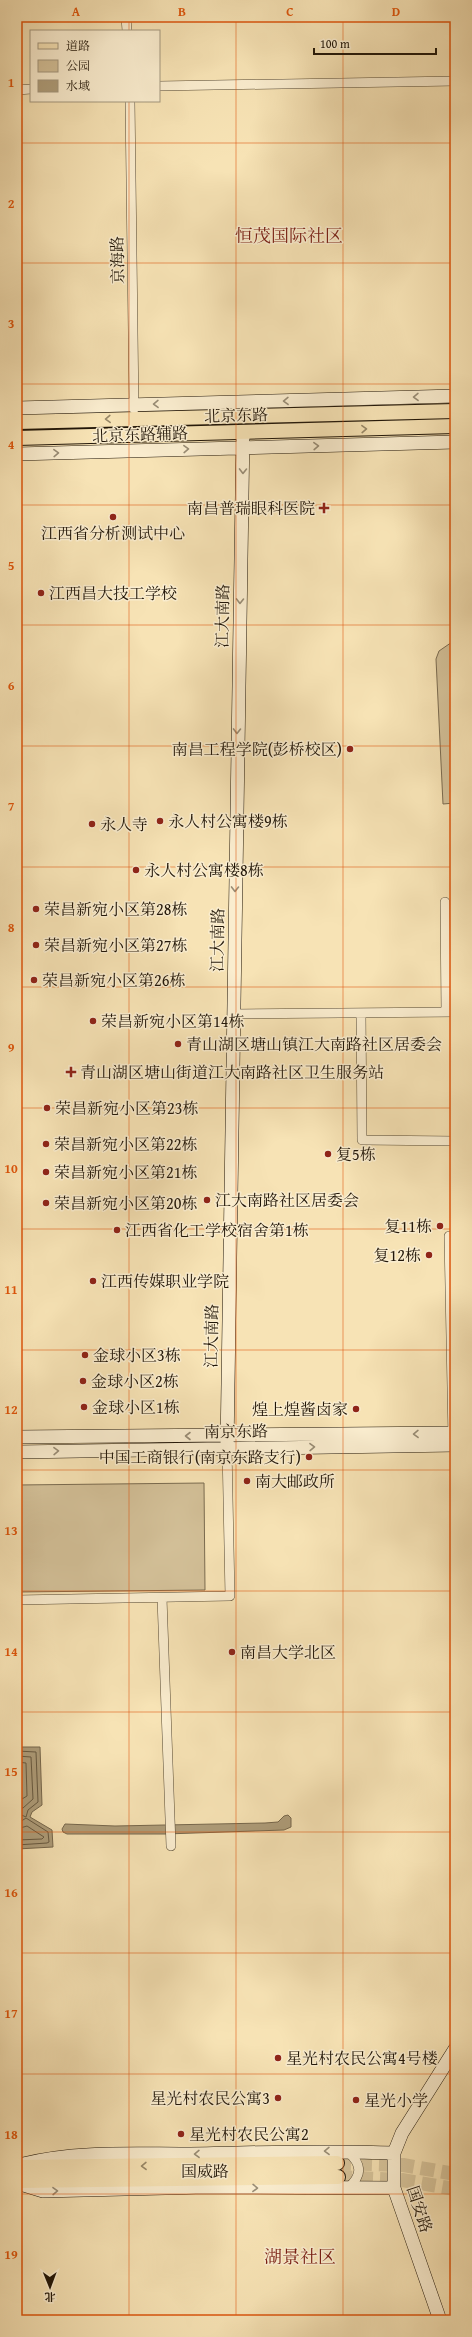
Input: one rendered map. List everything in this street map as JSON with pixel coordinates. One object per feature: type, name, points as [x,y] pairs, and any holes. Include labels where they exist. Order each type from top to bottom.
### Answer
[{"type":"main road","name":"北京东路辅路","points":[[17,408],[134,411],[455,396]]},
{"type":"main road","name":"北京东路","points":[[17,422],[134,411],[455,411]]},
{"type":"main road","name":"北京东路","points":[[17,438],[455,426]]},
{"type":"main road","name":"江大南路","points":[[227,1442],[243,432]]},
{"type":"main road","name":"北京东路辅路","points":[[17,454],[455,442]]},
{"type":"main road","name":"南京东路","points":[[17,1437],[227,1442]]},
{"type":"main road","name":"南京东路","points":[[17,1452],[227,1442],[454,1439]]},
{"type":"main road","name":"国安路","points":[[440,2320],[394,2188],[394,2153],[402,2133],[455,2049]]},
{"type":"main road","name":"国威路","points":[[17,2166],[52,2157],[348,2151],[394,2153]]},
{"type":"main road","name":"国威路","points":[[17,2166],[338,2170],[17,2182]]},
{"type":"main road","name":"国威路","points":[[17,2182],[43,2191],[206,2187],[347,2189],[394,2188]]},
{"type":"street","points":[[126,17],[127,30]]},
{"type":"street","points":[[160,86],[455,81]]},
{"type":"street","points":[[17,90],[30,89]]},
{"type":"street","name":"京海路","points":[[130,102],[134,411]]},
{"type":"street","points":[[233,1014],[450,1012],[445,902]]},
{"type":"street","points":[[360,1013],[362,1140],[455,1141]]},
{"type":"street","points":[[454,1439],[449,1236],[455,1236]]},
{"type":"street","points":[[17,1600],[230,1596],[227,1442]]},
{"type":"street","points":[[162,1598],[171,1842]]},
{"type":"street","points":[[347,2189],[356,2182],[360,2170],[356,2159],[348,2151]]},
{"type":"green space","points":[[455,640],[455,803],[443,804],[436,659],[439,651]]},
{"type":"green space","points":[[204,1483],[205,1590],[17,1592],[17,1485]]},
{"type":"water","points":[[17,1747],[40,1747],[42,1805],[32,1812],[30,1817],[52,1830],[53,1847],[17,1849],[17,1821],[19,1820],[17,1810]]},
{"type":"water","points":[[288,1815],[291,1818],[291,1827],[284,1830],[165,1834],[67,1834],[63,1832],[62,1829],[65,1824],[115,1826],[265,1823],[278,1822],[284,1816]]},
{"type":"tunnel","points":[[337,2163],[403,2165],[455,2174]]},
{"type":"tunnel","points":[[338,2177],[402,2180],[455,2189]]},
{"type":"place","name":"南昌普瑞眼科医院","points":[[324,508]]},
{"type":"place","name":"江西省分析测试中心","points":[[113,517]]},
{"type":"place","name":"江西昌大技工学校","points":[[41,593]]},
{"type":"place","name":"南昌工程学院(彭桥校区)","points":[[350,749]]},
{"type":"place","name":"永人村公寓楼9栋","points":[[160,821]]},
{"type":"place","name":"永人寺","points":[[92,824]]},
{"type":"place","name":"永人村公寓楼8栋","points":[[136,870]]},
{"type":"place","name":"荣昌新宛小区第28栋","points":[[36,909]]},
{"type":"place","name":"荣昌新宛小区第27栋","points":[[36,945]]},
{"type":"place","name":"荣昌新宛小区第26栋","points":[[34,980]]},
{"type":"place","name":"荣昌新宛小区第14栋","points":[[93,1021]]},
{"type":"place","name":"青山湖区塘山镇江大南路社区居委会","points":[[178,1044]]},
{"type":"place","name":"青山湖区塘山街道江大南路社区卫生服务站","points":[[71,1072]]},
{"type":"place","name":"荣昌新宛小区第23栋","points":[[47,1108]]},
{"type":"place","name":"荣昌新宛小区第22栋","points":[[46,1144]]},
{"type":"place","name":"复5栋","points":[[328,1154]]},
{"type":"place","name":"荣昌新宛小区第21栋","points":[[46,1172]]},
{"type":"place","name":"江大南路社区居委会","points":[[207,1200]]},
{"type":"place","name":"荣昌新宛小区第20栋","points":[[46,1203]]},
{"type":"place","name":"复11栋","points":[[440,1226]]},
{"type":"place","name":"江西省化工学校宿舍第1栋","points":[[117,1230]]},
{"type":"place","name":"复12栋","points":[[429,1255]]},
{"type":"place","name":"江西传媒职业学院","points":[[93,1281]]},
{"type":"place","name":"金球小区3栋","points":[[85,1355]]},
{"type":"place","name":"金球小区2栋","points":[[83,1381]]},
{"type":"place","name":"金球小区1栋","points":[[84,1407]]},
{"type":"place","name":"煌上煌酱卤家","points":[[356,1409]]},
{"type":"place","name":"中国工商银行(南京东路支行)","points":[[309,1457]]},
{"type":"place","name":"南大邮政所","points":[[247,1481]]},
{"type":"place","name":"南昌大学北区","points":[[232,1652]]},
{"type":"place","name":"星光村农民公寓4号楼","points":[[278,2058]]},
{"type":"place","name":"星光村农民公寓3","points":[[278,2098]]},
{"type":"place","name":"星光小学","points":[[356,2100]]},
{"type":"place","name":"星光村农民公寓2","points":[[181,2134]]},
{"type":"district","name":"恒茂国际社区","points":[[289,235]]},
{"type":"district","name":"湖景社区","points":[[300,2256]]}]
